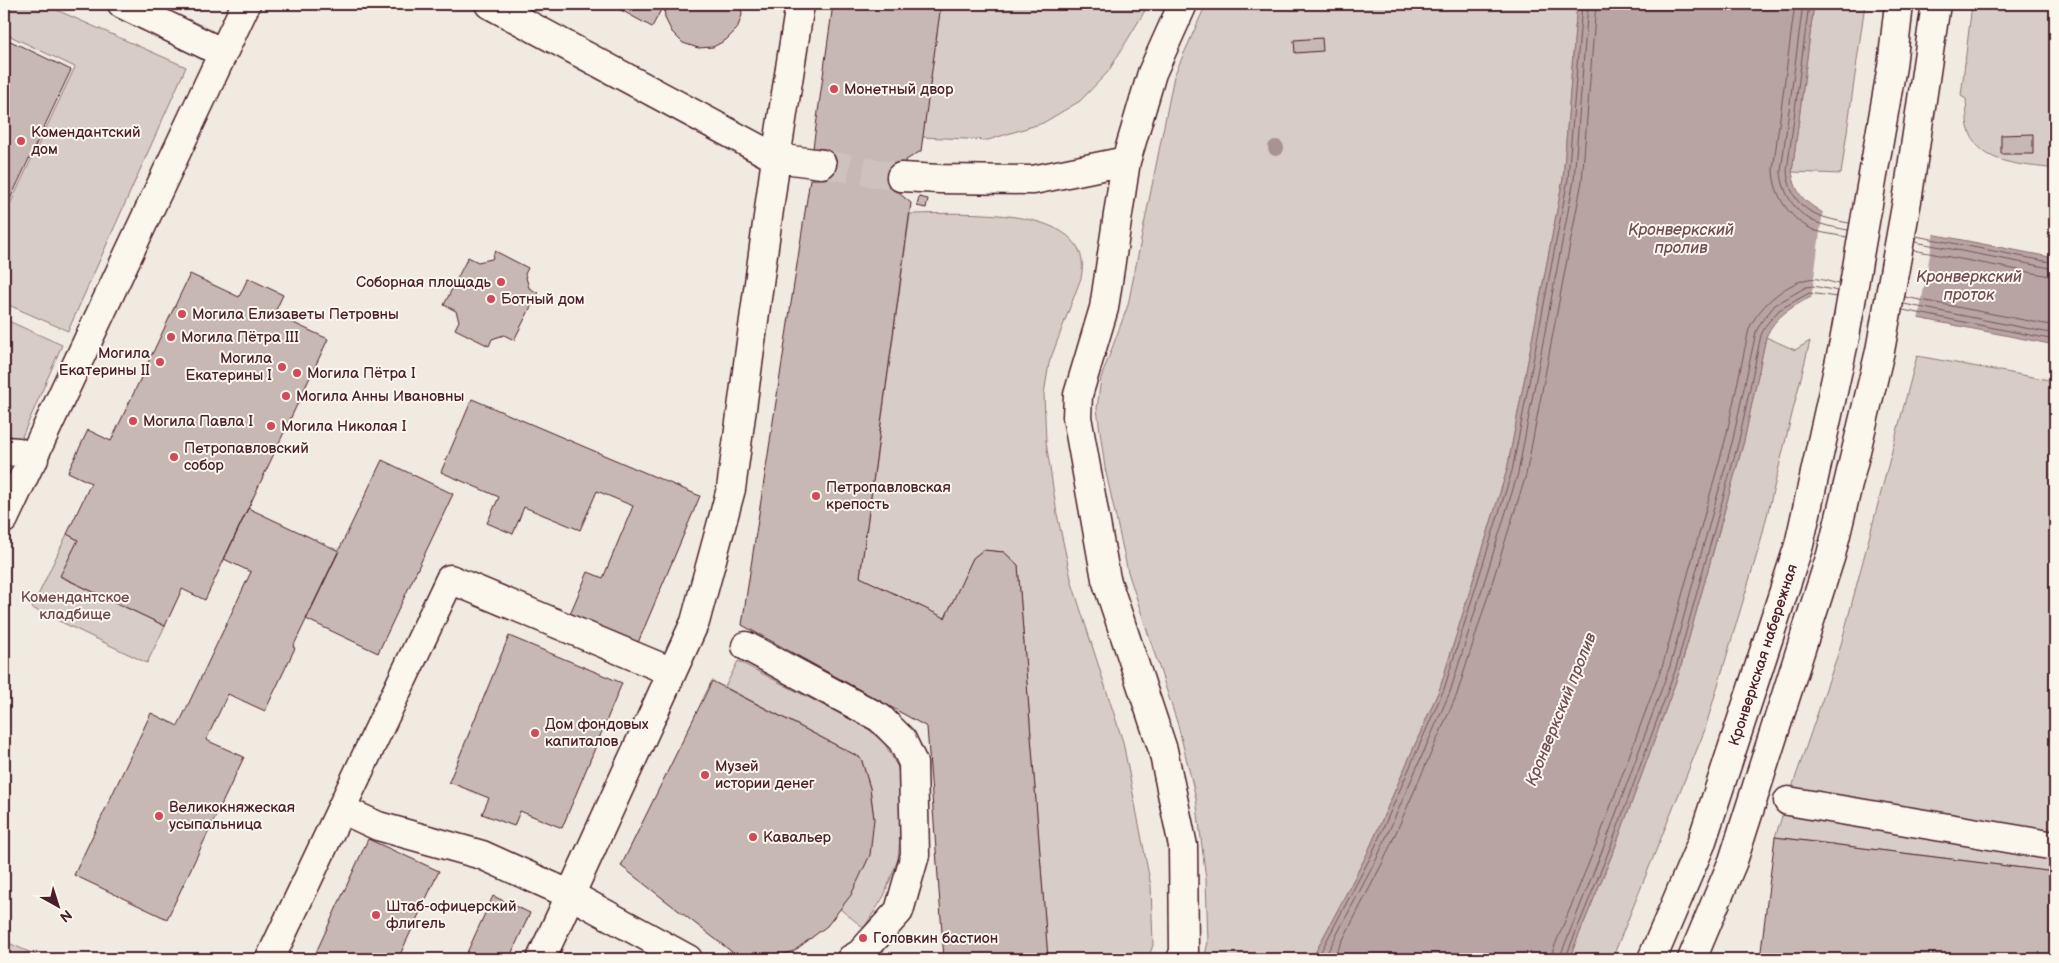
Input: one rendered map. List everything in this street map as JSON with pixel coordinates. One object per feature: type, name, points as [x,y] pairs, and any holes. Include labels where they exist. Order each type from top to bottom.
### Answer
[{"type":"main road","points":[[122,4],[223,53]]},
{"type":"main road","points":[[4,519],[34,459],[246,4]]},
{"type":"main road","points":[[489,4],[776,158],[822,164]]},
{"type":"main road","points":[[541,959],[695,622],[731,489],[776,158],[800,4]]},
{"type":"main road","points":[[1182,959],[1184,952],[1183,846],[1163,750],[1106,579],[1077,417],[1078,395],[1104,308],[1126,161],[1152,73],[1183,4]]},
{"type":"main road","name":"Кронверкская набережная","points":[[1652,959],[1701,844],[1799,545],[1844,342],[1892,66],[1898,4]]},
{"type":"main road","points":[[1692,959],[1733,861],[1831,555],[1880,351],[1908,195],[1936,4]]},
{"type":"main road","points":[[901,177],[1033,180],[1126,161]]},
{"type":"main road","points":[[4,451],[18,452],[34,459]]},
{"type":"main road","points":[[270,959],[450,579],[672,672]]},
{"type":"main road","points":[[746,646],[880,718],[902,740],[913,763],[915,855],[899,911],[860,954],[852,959]]},
{"type":"main road","points":[[1788,801],[2055,846]]},
{"type":"main road","points":[[341,809],[378,826],[482,855],[571,895],[688,959]]},
{"type":"green space","points":[[10,4],[43,4],[186,67],[68,331],[4,303],[4,217],[75,67],[4,33],[4,17]]},
{"type":"green space","points":[[941,4],[1149,4],[1108,72],[1080,101],[1043,123],[988,140],[922,137]]},
{"type":"green space","points":[[1206,4],[1577,4],[1563,179],[1507,470],[1440,688],[1367,854],[1312,959],[1204,959],[1208,942],[1206,879],[1196,798],[1178,725],[1128,572],[1105,468],[1097,409],[1101,378],[1128,305],[1174,76]]},
{"type":"green space","points":[[1814,4],[1865,4],[1841,174],[1792,172]]},
{"type":"green space","points":[[1972,4],[2055,4],[2055,169],[2017,164],[1993,157],[1983,151],[1975,142],[1968,126],[1966,99],[1961,96]]},
{"type":"green space","points":[[910,214],[988,214],[1046,224],[1068,236],[1080,253],[1081,278],[1049,363],[1044,394],[1046,442],[1057,514],[1072,583],[1123,742],[1151,886],[1153,945],[1148,959],[1048,959],[1018,565],[1004,552],[983,550],[973,558],[945,618],[860,577]]},
{"type":"green space","points":[[4,319],[62,345],[21,439],[4,438]]},
{"type":"green space","points":[[1766,337],[1795,350],[1810,341],[1760,544],[1704,732],[1612,959],[1569,959],[1616,845],[1680,670],[1744,441]]},
{"type":"green space","points":[[1917,356],[2055,381],[2055,872],[1775,837],[1840,648]]},
{"type":"green space","name":"Комендантское кладбище","points":[[67,534],[78,540],[61,577],[165,626],[147,663],[32,608]]},
{"type":"green space","points":[[738,661],[867,728],[885,744],[898,768],[903,807],[898,859],[884,896],[864,928],[840,909],[874,818],[870,788],[861,758],[725,687]]},
{"type":"green space","points":[[4,941],[45,959],[4,959]]},
{"type":"water","name":"Кронверкский пролив","points":[[1577,4],[1814,4],[1792,172],[1802,197],[1823,213],[2055,258],[2055,345],[1811,297],[1785,313],[1774,323],[1766,337],[1744,441],[1680,670],[1616,845],[1569,959],[1312,959],[1367,854],[1440,688],[1507,470],[1563,179]]},
{"type":"pier","points":[[1823,210],[1934,232],[1918,321],[1811,300]]},
{"type":"building","points":[[183,4],[201,4],[197,11]]},
{"type":"building","points":[[610,4],[664,4],[652,27]]},
{"type":"building","points":[[664,4],[741,4],[742,15],[737,29],[726,40],[713,47],[698,48],[683,43],[672,32],[665,18]]},
{"type":"building","name":"Петропавловская крепость","points":[[833,4],[941,4],[921,151],[906,160],[901,177],[900,194],[911,203],[860,577],[945,618],[973,558],[983,550],[1004,552],[1018,565],[1048,959],[944,959],[927,727],[742,625],[810,179],[820,179],[825,149],[813,148]]},
{"type":"building","name":"Комендантский дом","points":[[4,38],[71,70],[4,212]]},
{"type":"building","points":[[1322,38],[1323,51],[1295,53],[1294,40]]},
{"type":"building","points":[[2033,134],[2033,154],[2001,154],[2001,135]]},
{"type":"building","points":[[919,197],[928,199],[926,208],[917,206]]},
{"type":"building","name":"Ботный дом","points":[[495,251],[528,268],[525,274],[529,288],[538,293],[514,340],[504,335],[492,339],[489,346],[455,329],[459,321],[456,311],[444,305],[468,257],[478,262],[492,259]]},
{"type":"building","name":"Петропавловский собор","points":[[190,274],[239,297],[248,278],[283,295],[274,314],[328,339],[205,600],[182,589],[165,626],[60,576],[78,540],[67,534],[91,483],[68,472],[88,430],[111,441]]},
{"type":"building","points":[[472,399],[700,496],[637,645],[569,616],[588,572],[603,578],[633,506],[597,491],[580,530],[524,507],[513,534],[487,523],[499,497],[441,472]]},
{"type":"building","points":[[382,460],[453,494],[378,653],[306,619]]},
{"type":"building","points":[[248,508],[339,551],[265,711],[228,694],[206,740],[244,757],[167,919],[74,875],[151,713],[178,726],[251,572],[224,559]]},
{"type":"building","name":"Дом фондовых капиталов","points":[[509,636],[622,683],[562,828],[520,811],[514,826],[482,814],[489,798],[449,782]]},
{"type":"building","name":"Кавальер","points":[[712,681],[861,758],[870,788],[874,819],[870,855],[851,895],[827,926],[794,951],[768,959],[741,959],[621,866]]},
{"type":"building","points":[[1775,837],[2055,872],[2055,959],[1760,959]]},
{"type":"building","name":"Штаб-офицерский флигель","points":[[368,839],[439,871],[398,959],[313,959]]},
{"type":"building","points":[[493,896],[530,913],[509,959],[464,959]]},
{"type":"tunnel","points":[[822,164],[901,177]]},
{"type":"place","name":"Монетный двор","points":[[834,89]]},
{"type":"place","name":"Комендантский дом","points":[[21,141]]},
{"type":"place","name":"Соборная площадь","points":[[501,282]]},
{"type":"place","name":"Ботный дом","points":[[491,299]]},
{"type":"place","name":"Могила Елизаветы Петровны","points":[[182,314]]},
{"type":"place","name":"Могила Пётра III","points":[[171,337]]},
{"type":"place","name":"Могила Екатерины II","points":[[160,362]]},
{"type":"place","name":"Могила Екатерины I","points":[[282,367]]},
{"type":"place","name":"Могила Пётра I","points":[[297,373]]},
{"type":"place","name":"Могила Анны Ивановны","points":[[286,396]]},
{"type":"place","name":"Могила Павла I","points":[[133,421]]},
{"type":"place","name":"Могила Николая I","points":[[271,426]]},
{"type":"place","name":"Петропавловский собор","points":[[174,457]]},
{"type":"place","name":"Петропавловская крепость","points":[[816,496]]},
{"type":"place","name":"Дом фондовых капиталов","points":[[535,733]]},
{"type":"place","name":"Музей истории денег","points":[[705,775]]},
{"type":"place","name":"Великокняжеская усыпальница","points":[[159,816]]},
{"type":"place","name":"Кавальер","points":[[753,837]]},
{"type":"place","name":"Штаб-офицерский флигель","points":[[376,915]]},
{"type":"place","name":"Головкин бастион","points":[[863,938]]},
{"type":"water label","name":"Кронверкский проток","points":[[1969,285]]}]
